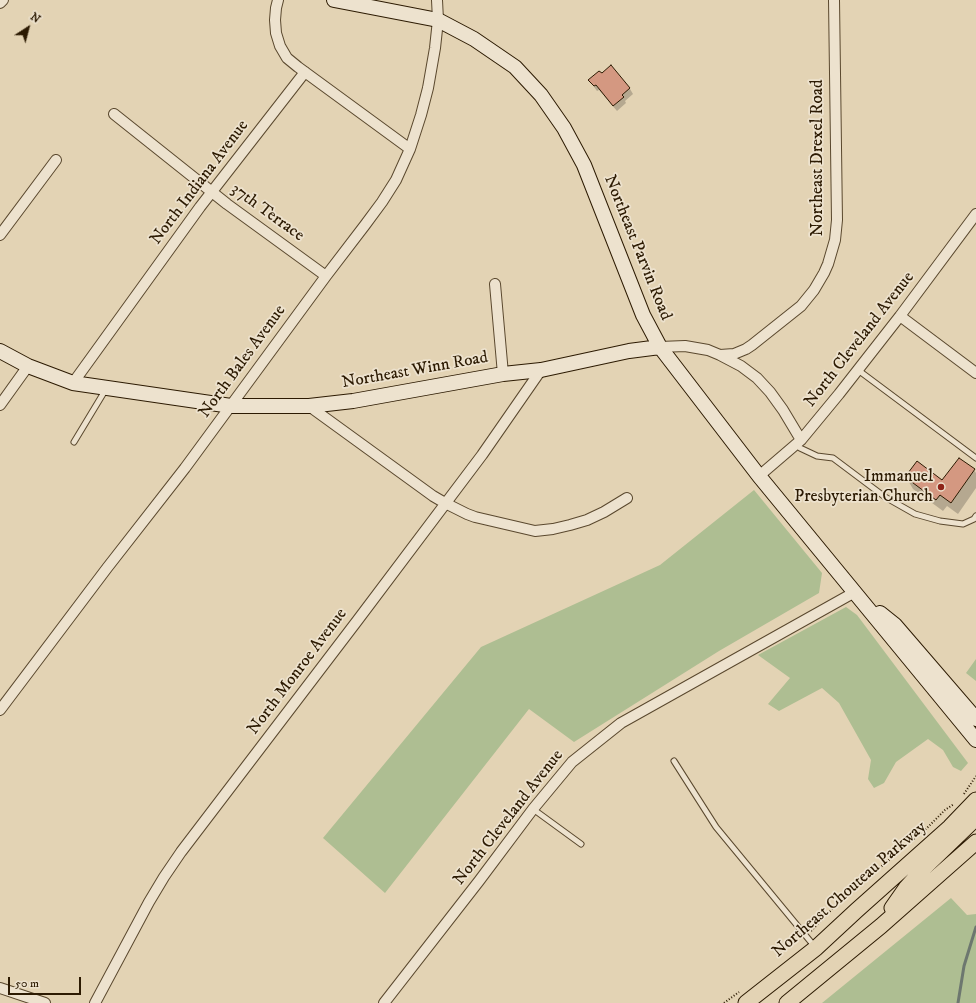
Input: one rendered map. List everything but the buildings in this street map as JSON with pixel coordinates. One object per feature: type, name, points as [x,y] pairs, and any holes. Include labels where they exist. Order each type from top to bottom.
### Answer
[{"type":"main road","name":"Northeast Parvin Road","points":[[334,0],[438,20],[474,38],[515,67],[541,95],[561,123],[584,165],[643,315],[660,347],[759,476],[856,592],[976,740]]},
{"type":"main road","name":"Northeast Winn Road","points":[[0,351],[28,366],[73,383],[231,406],[309,406],[353,401],[504,374],[541,370],[629,351],[660,347]]},
{"type":"main road","name":"Northeast Parvin Road","points":[[856,592],[895,626],[976,719]]},
{"type":"main road","name":"Northeast Chouteau Parkway","points":[[743,997],[816,948],[950,827],[969,798]]},
{"type":"main road","points":[[881,926],[906,888],[924,868],[976,818]]},
{"type":"main road","points":[[787,1003],[881,926],[976,842]]},
{"type":"street","points":[[0,3],[3,0]]},
{"type":"street","points":[[278,0],[276,8],[276,33],[283,52],[292,63],[410,149]]},
{"type":"street","name":"North Bales Avenue","points":[[0,710],[185,468],[382,202],[396,180],[410,149],[428,88],[438,20],[437,0]]},
{"type":"street","name":"Northeast Drexel Road","points":[[720,355],[734,354],[746,349],[801,306],[814,290],[828,264],[835,240],[837,220],[834,0]]},
{"type":"street","name":"North Indiana Avenue","points":[[73,383],[200,207],[305,72]]},
{"type":"street","name":"37th Terrace","points":[[114,114],[227,204],[326,276]]},
{"type":"street","points":[[0,235],[56,160]]},
{"type":"street","name":"North Cleveland Avenue","points":[[759,476],[799,442],[900,316],[976,214]]},
{"type":"street","points":[[495,284],[504,374]]},
{"type":"street","points":[[900,316],[976,372]]},
{"type":"street","name":"Northeast Winn Road","points":[[660,347],[685,346],[708,350],[741,366],[757,378],[770,392],[783,410],[799,442]]},
{"type":"street","points":[[0,405],[28,366]]},
{"type":"street","name":"North Monroe Avenue","points":[[95,1003],[149,902],[181,852],[357,622],[482,455],[541,370]]},
{"type":"street","points":[[309,406],[433,496],[475,517],[535,531],[553,529],[587,520],[627,498]]},
{"type":"street","name":"North Cleveland Avenue","points":[[384,1003],[533,809],[572,762],[621,723],[856,592]]},
{"type":"street","points":[[0,988],[45,1003]]},
{"type":"lane","points":[[858,370],[976,458]]},
{"type":"lane","points":[[74,442],[107,388]]},
{"type":"lane","points":[[799,442],[800,448],[816,456],[833,458],[885,497],[915,514],[940,521],[963,524],[974,519],[976,516]]},
{"type":"lane","points":[[674,761],[716,827],[816,948]]},
{"type":"lane","points":[[533,809],[581,844]]},
{"type":"path","points":[[969,798],[973,780],[976,776]]},
{"type":"path","points":[[973,780],[976,783]]},
{"type":"path","points":[[806,936],[839,902],[956,802]]},
{"type":"path","points":[[724,1003],[743,997]]},
{"type":"green space","points":[[754,490],[822,573],[819,593],[719,651],[574,742],[529,709],[385,893],[323,838],[481,647],[660,565]]},
{"type":"green space","points":[[846,607],[857,615],[968,763],[961,771],[953,767],[943,750],[928,739],[896,762],[884,783],[874,788],[868,779],[871,760],[839,703],[822,688],[779,711],[768,704],[790,678],[758,655]]},
{"type":"green space","points":[[976,659],[976,681],[966,673]]},
{"type":"green space","points":[[951,898],[967,915],[976,914],[976,1003],[822,1003]]},
{"type":"waterway","points":[[958,1003],[964,966],[976,927]]},
{"type":"place","name":"Immanuel Presbyterian Church","points":[[941,487]]}]
